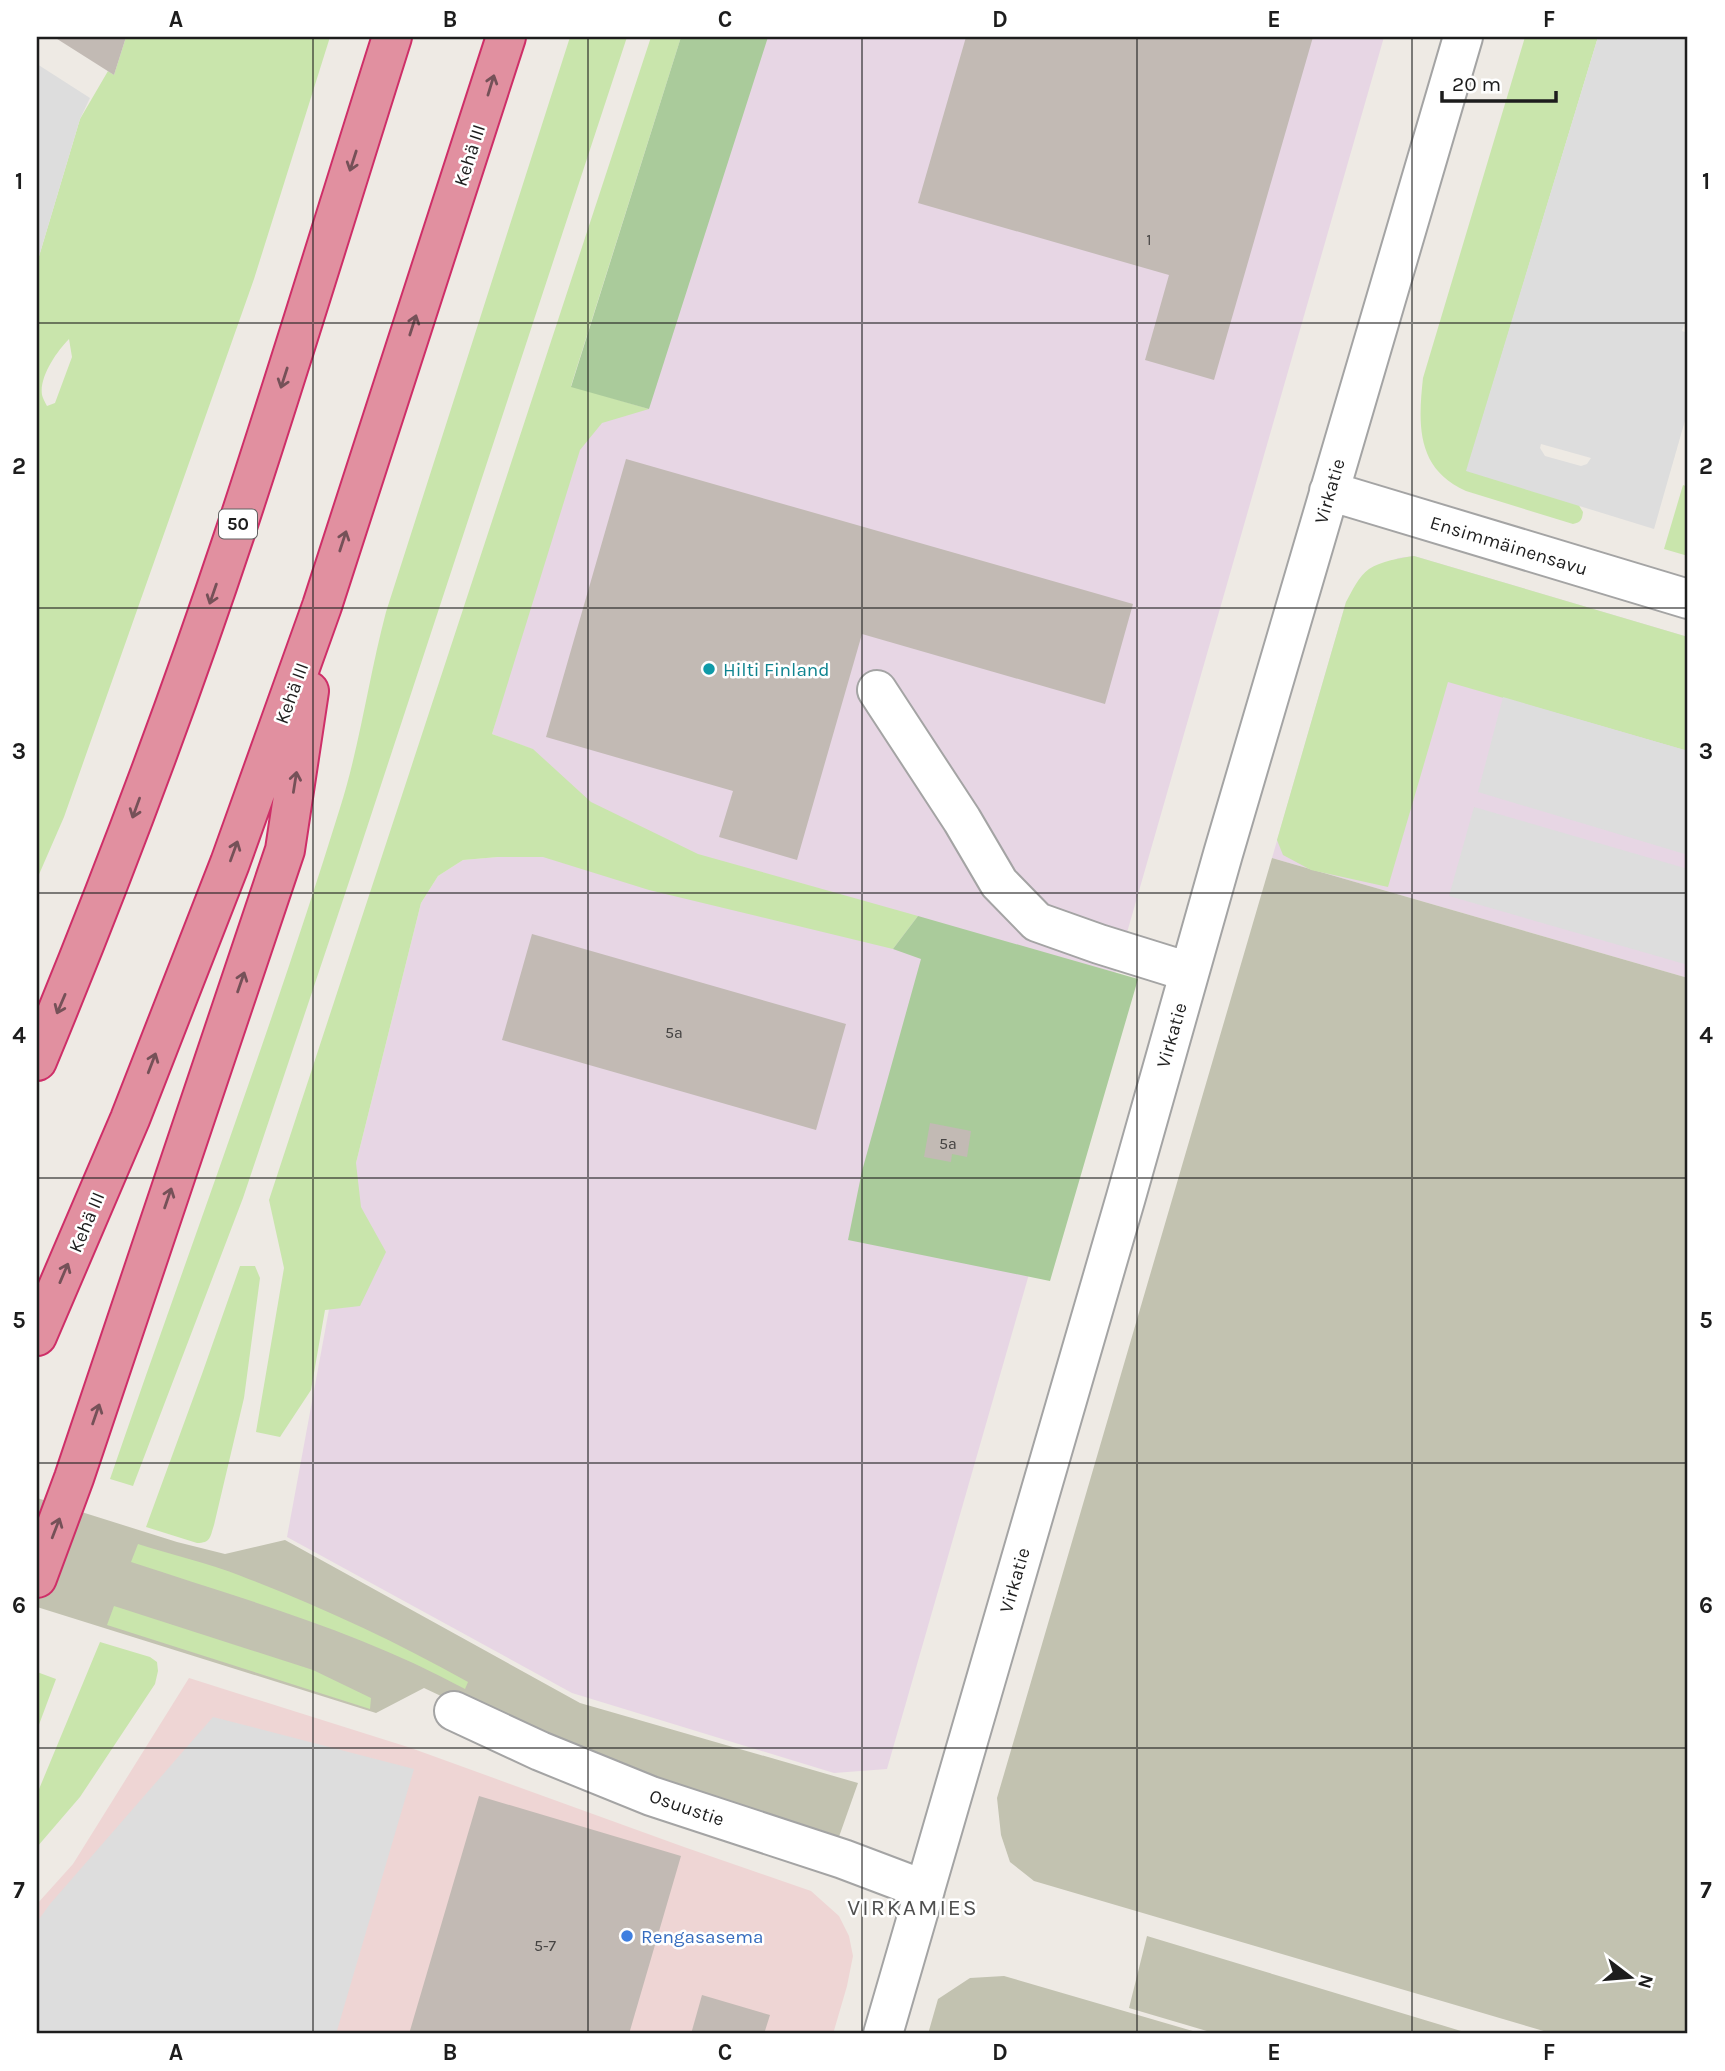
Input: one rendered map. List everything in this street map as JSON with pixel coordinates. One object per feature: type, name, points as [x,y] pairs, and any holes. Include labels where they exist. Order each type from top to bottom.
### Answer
[{"type":"highway","name":"50","points":[[37,1061],[85,946],[235,531],[392,37]]},
{"type":"highway","name":"Kehä III","points":[[37,1336],[135,1106],[230,863],[322,606],[506,37]]},
{"type":"highway","points":[[37,1578],[74,1478],[285,850],[322,606]]},
{"type":"street","name":"Virkatie","points":[[883,2034],[1189,972],[1463,37]]},
{"type":"street","name":"Ensimmäinensavu","points":[[1329,491],[1688,599]]},
{"type":"street","points":[[877,690],[962,820],[999,883],[1037,922],[1189,972]]},
{"type":"street","name":"Osuustie","points":[[454,1711],[540,1751],[652,1796],[842,1858],[925,1890]]},
{"type":"shaded area","points":[[697,37],[1384,37],[887,1769],[834,1773],[572,1693],[287,1537],[356,1163],[421,903],[438,876],[463,860],[498,857],[532,749],[492,734]]},
{"type":"shaded area","points":[[1598,37],[1688,37],[1688,311],[1682,331],[1688,333],[1688,410],[1654,529],[1466,471]],"holes":[[[1541,444],[1591,458],[1587,464],[1581,466],[1545,456],[1540,448]]]},
{"type":"shaded area","points":[[37,64],[90,98],[80,119],[37,263],[39,150]]},
{"type":"shaded area","points":[[1414,556],[1688,637],[1688,978],[1272,858],[1346,602],[1375,570],[1398,558]]},
{"type":"shaded area","points":[[1503,697],[1688,751],[1688,855],[1478,792]]},
{"type":"shaded area","points":[[1474,807],[1688,869],[1688,965],[1449,896]]},
{"type":"shaded area","points":[[1272,858],[1688,978],[1688,2034],[1554,2034],[1034,1881],[1010,1862],[1001,1835],[997,1798]]},
{"type":"shaded area","points":[[37,1498],[177,1542],[225,1554],[285,1540],[580,1703],[858,1783],[835,1848],[573,1758],[424,1688],[376,1713],[37,1607]]},
{"type":"shaded area","points":[[189,1678],[411,1748],[811,1891],[839,1916],[849,1936],[853,1956],[833,2034],[37,2034],[37,1904],[73,1864]]},
{"type":"shaded area","points":[[213,1717],[414,1769],[336,2034],[37,2034],[37,1922]]},
{"type":"shaded area","points":[[1147,1936],[1471,2034],[1217,2034],[1129,2008]]},
{"type":"shaded area","points":[[1004,1976],[1203,2034],[928,2034],[938,1999],[970,1978]]},
{"type":"green space","points":[[126,37],[330,37],[254,279],[64,817],[37,879],[37,263],[80,119],[108,71],[114,75]],"holes":[[[69,339],[72,357],[55,403],[47,406],[42,395],[43,380],[54,357]]]},
{"type":"green space","points":[[570,37],[627,37],[243,1198],[133,1486],[110,1479],[313,893],[347,784],[386,612]]},
{"type":"green space","points":[[651,37],[681,37],[571,386],[649,409],[602,423],[580,450],[492,734],[533,749],[591,802],[698,854],[918,916],[893,949],[649,890],[543,857],[463,860],[438,876],[421,903],[356,1163],[361,1207],[386,1252],[360,1306],[325,1310],[311,1390],[280,1437],[256,1432],[284,1268],[269,1200]]},
{"type":"green space","points":[[681,37],[768,37],[649,409],[571,387]]},
{"type":"green space","points":[[1525,37],[1598,37],[1467,470],[1578,504],[1583,512],[1582,517],[1573,524],[1466,491],[1450,482],[1437,471],[1429,458],[1421,428],[1423,378]]},
{"type":"green space","points":[[1683,485],[1688,487],[1688,556],[1664,549]]},
{"type":"green space","points":[[1414,556],[1688,637],[1688,751],[1448,682],[1388,887],[1311,870],[1283,855],[1277,840],[1346,602],[1369,569],[1385,562]]},
{"type":"green space","points":[[918,916],[1138,979],[1050,1281],[848,1240],[862,1171],[921,959],[893,949]]},
{"type":"green space","points":[[240,1266],[255,1266],[260,1278],[244,1398],[212,1533],[207,1540],[197,1543],[146,1527]]},
{"type":"green space","points":[[138,1544],[228,1571],[328,1612],[413,1652],[468,1682],[465,1689],[385,1650],[343,1634],[131,1562]]},
{"type":"green space","points":[[114,1606],[313,1670],[371,1698],[370,1709],[107,1625]]},
{"type":"green space","points":[[100,1642],[150,1657],[157,1662],[155,1684],[80,1797],[37,1847],[37,1794]]},
{"type":"green space","points":[[37,1672],[56,1679],[37,1730]]},
{"type":"building","points":[[54,37],[126,37],[114,75]]},
{"type":"building","points":[[966,37],[1313,37],[1214,380],[1145,360],[1169,275],[918,203]]},
{"type":"building","name":"Hilti Finland","points":[[626,459],[1133,604],[1105,704],[862,634],[797,860],[719,837],[733,791],[546,737]]},
{"type":"building","points":[[532,934],[846,1024],[816,1130],[502,1040]]},
{"type":"building","points":[[930,1123],[971,1131],[967,1157],[952,1154],[951,1162],[924,1157]]},
{"type":"building","points":[[479,1796],[681,1856],[629,2034],[409,2034]]},
{"type":"building","points":[[702,1995],[770,2015],[764,2034],[691,2034]]},
{"type":"place","name":"Hilti Finland","points":[[709,669]]},
{"type":"place","name":"Rengasasema","points":[[627,1936]]},
{"type":"district","name":"VIRKAMIES","points":[[913,1907]]}]
